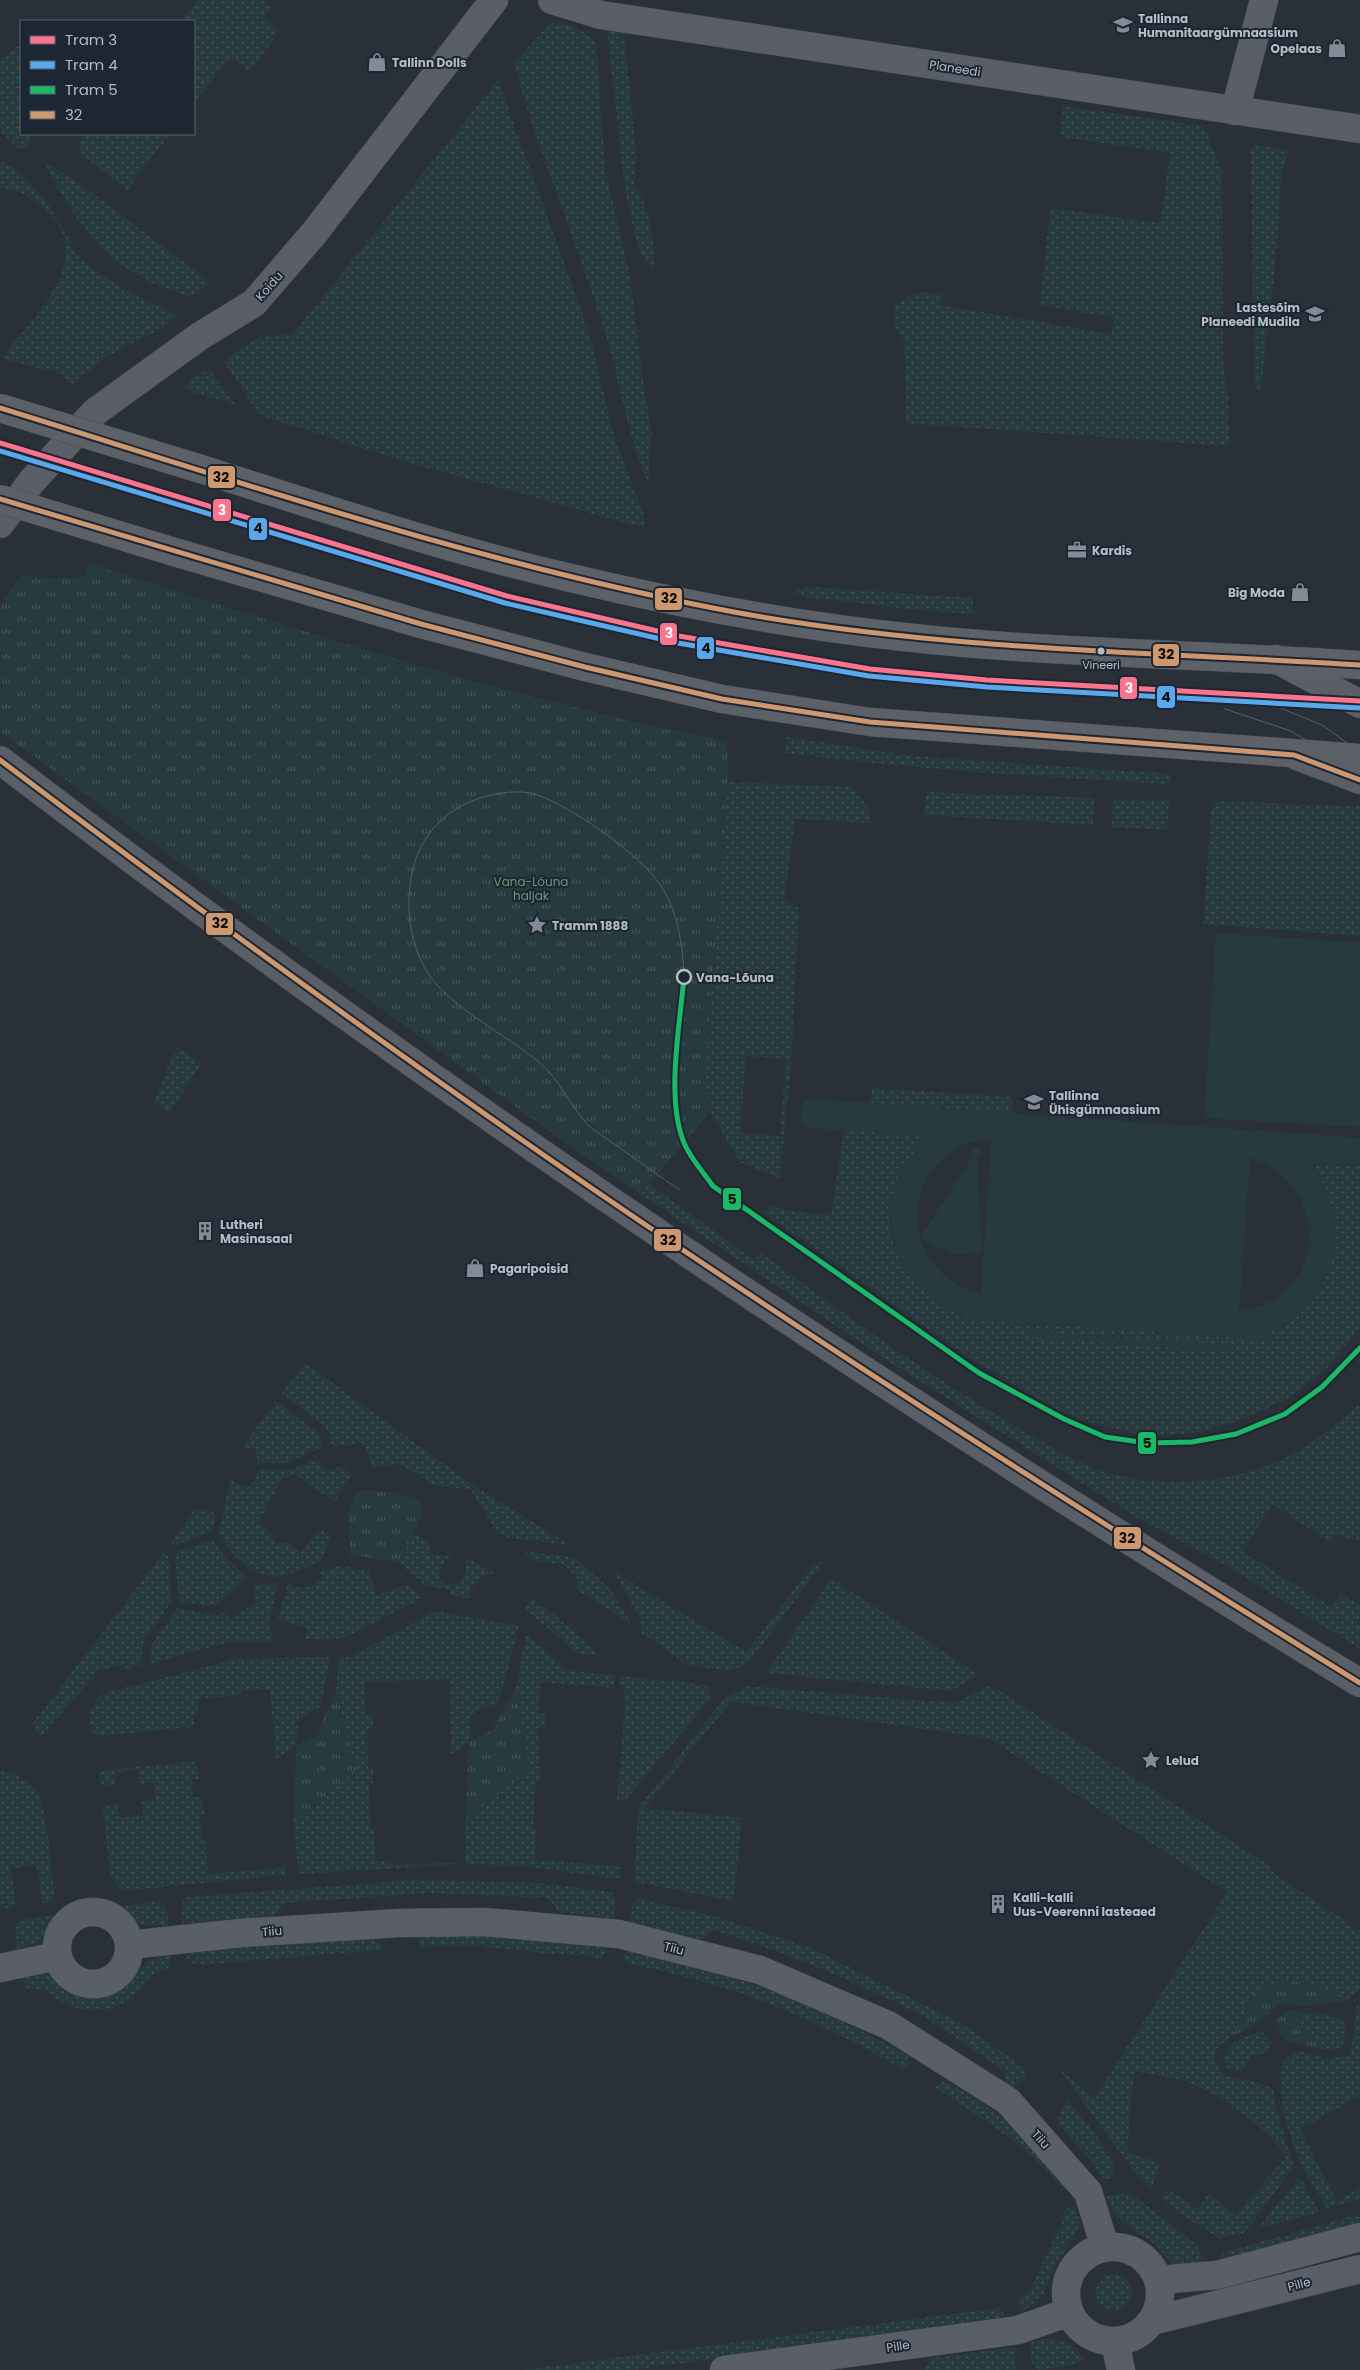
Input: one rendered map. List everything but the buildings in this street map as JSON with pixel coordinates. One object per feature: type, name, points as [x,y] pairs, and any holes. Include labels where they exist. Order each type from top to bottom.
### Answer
[{"type":"main road","points":[[0,408],[386,527],[570,578],[736,612],[904,637],[1037,647],[1360,665]]},
{"type":"main road","points":[[0,499],[431,627],[585,667],[722,699],[870,722],[1294,755],[1360,758]]},
{"type":"street","name":"Koidu","points":[[0,524],[32,481],[95,412],[200,336],[254,303],[315,232],[494,0]]},
{"type":"street","name":"Planeedi","points":[[552,0],[601,15],[1360,129]]},
{"type":"street","points":[[1235,111],[1264,0]]},
{"type":"street","points":[[1276,659],[1360,704]]},
{"type":"street","points":[[1294,755],[1360,780]]},
{"type":"street","points":[[0,760],[233,934],[553,1162],[904,1397],[1360,1683]]},
{"type":"street","points":[[87,1912],[99,1912],[110,1916],[120,1923],[126,1933],[129,1945],[128,1957],[119,1973],[104,1983],[92,1985],[80,1983],[70,1977],[62,1968],[57,1956],[56,1944],[66,1923],[76,1916],[87,1912]]},
{"type":"street","name":"Tiiu","points":[[129,1945],[241,1933],[379,1924],[484,1922],[618,1934],[760,1970],[888,2025],[1008,2101],[1088,2192],[1105,2247]]},
{"type":"street","points":[[0,1968],[57,1956]]},
{"type":"street","points":[[1159,2280],[1217,2275],[1360,2237]]},
{"type":"street","points":[[1118,2246],[1132,2250],[1144,2257],[1153,2267],[1159,2280],[1158,2308],[1152,2322],[1142,2332],[1129,2339],[1115,2342],[1100,2340],[1087,2334],[1076,2324],[1069,2312],[1065,2298],[1066,2284],[1071,2270],[1080,2259],[1091,2251],[1105,2247],[1118,2246]]},
{"type":"street","name":"Pille","points":[[1152,2322],[1360,2268]]},
{"type":"street","name":"Pille","points":[[724,2370],[1018,2330],[1069,2312]]},
{"type":"street","points":[[1115,2342],[1121,2370]]},
{"type":"green space","points":[[198,0],[263,0],[271,6],[265,16],[280,32],[249,71],[231,57],[195,102],[195,20],[182,20]]},
{"type":"green space","points":[[550,23],[575,27],[596,43],[605,168],[631,282],[643,382],[652,434],[648,483],[634,445],[603,326],[545,162],[514,63]]},
{"type":"green space","points":[[607,30],[624,32],[637,160],[634,185],[640,193],[651,227],[654,251],[653,272],[638,248],[625,190]]},
{"type":"green space","points":[[20,45],[20,135],[33,135],[29,144],[24,149],[18,148],[0,131],[0,60]]},
{"type":"green space","points":[[498,80],[587,326],[616,443],[644,515],[644,528],[403,461],[259,415],[224,362],[231,355],[260,337],[293,334]]},
{"type":"green space","points":[[1063,106],[1204,126],[1222,171],[1223,362],[1228,397],[1229,446],[916,424],[906,425],[904,341],[894,324],[893,307],[911,296],[921,293],[942,295],[941,305],[1111,334],[1114,318],[1040,305],[1050,208],[1160,223],[1170,153],[1060,137]]},
{"type":"green space","points":[[83,135],[169,135],[134,180],[129,191],[81,154],[79,140]]},
{"type":"green space","points":[[1254,144],[1288,150],[1281,177],[1276,261],[1260,396],[1254,379],[1251,152]]},
{"type":"green space","points":[[42,159],[94,194],[211,283],[189,297],[157,285],[122,265],[107,253],[82,225],[61,194]]},
{"type":"green space","points":[[0,162],[10,165],[29,181],[54,214],[77,254],[87,264],[124,289],[178,316],[157,331],[107,356],[73,384],[56,372],[48,369],[46,371],[1,358],[31,322],[57,283],[65,263],[65,243],[57,223],[38,204],[18,192],[0,187]]},
{"type":"green space","points":[[206,370],[211,371],[235,405],[194,393],[187,387],[189,382]]},
{"type":"green space","name":"Vana-Lõuna haljak","points":[[88,563],[325,638],[485,684],[565,705],[727,741],[728,782],[705,1075],[710,1112],[641,1194],[581,1154],[0,732],[0,606],[21,575],[48,578],[84,577]]},
{"type":"green space","points":[[812,587],[973,598],[972,614],[915,610],[792,595],[797,589]]},
{"type":"green space","points":[[787,737],[912,756],[1171,774],[1171,782],[1168,784],[976,772],[784,753]]},
{"type":"green space","points":[[728,782],[852,787],[865,803],[869,812],[870,823],[795,819],[784,901],[799,908],[791,1063],[780,1178],[740,1162],[710,1112],[705,1075]],"holes":[[[746,1056],[786,1059],[780,1136],[740,1133]]]},
{"type":"green space","points":[[926,792],[1094,798],[1093,825],[924,815]]},
{"type":"green space","points":[[1113,799],[1169,801],[1167,830],[1112,827]]},
{"type":"green space","points":[[1214,801],[1360,806],[1360,936],[1203,924],[1211,813]]},
{"type":"green space","points":[[1216,933],[1360,943],[1360,1127],[1204,1118]]},
{"type":"green space","points":[[178,1047],[202,1064],[169,1113],[154,1103],[170,1060]]},
{"type":"green space","points":[[872,1088],[1012,1097],[1012,1113],[871,1103]]},
{"type":"green space","points":[[813,1099],[1360,1138],[1360,1167],[1311,1164],[1326,1190],[1334,1214],[1336,1234],[1334,1254],[1328,1273],[1318,1291],[1306,1307],[1272,1331],[1272,1340],[975,1320],[953,1311],[933,1299],[916,1283],[903,1264],[895,1243],[891,1220],[893,1197],[900,1173],[926,1135],[810,1128],[802,1123],[800,1112],[804,1101]],"holes":[[[991,1139],[981,1292],[981,1293],[961,1287],[943,1274],[929,1258],[920,1238],[951,1253],[982,1254],[977,1159],[982,1153],[979,1147],[971,1150],[972,1158],[920,1237],[917,1220],[918,1203],[932,1171],[944,1158],[958,1148],[974,1141]],[[1250,1158],[1271,1167],[1288,1181],[1300,1199],[1307,1219],[1309,1240],[1305,1261],[1295,1281],[1274,1300],[1239,1312]]]},
{"type":"green space","points":[[844,1130],[927,1135],[900,1173],[890,1214],[892,1239],[905,1269],[961,1316],[994,1321],[1271,1340],[1272,1331],[1285,1325],[1306,1308],[1321,1177],[1310,1164],[1360,1167],[1360,1328],[1326,1369],[1291,1397],[1241,1420],[1200,1432],[1169,1435],[1140,1434],[1083,1420],[1054,1408],[970,1358],[764,1213],[771,1205],[785,1211],[831,1215]]},
{"type":"green space","points":[[581,1154],[619,1162],[755,1261],[761,1253],[869,1331],[951,1386],[1057,1450],[1084,1464],[1110,1473],[1166,1482],[1196,1481],[1225,1477],[1253,1470],[1279,1461],[1304,1448],[1360,1403],[1360,1541],[1339,1536],[1328,1541],[1272,1504],[1243,1552],[1331,1607],[1341,1594],[1360,1605],[1360,1616],[1356,1623],[1360,1625],[1360,1649],[1220,1562],[1136,1517],[888,1361]]},
{"type":"green space","points":[[1031,1331],[1235,1345],[1235,1352],[1030,1337]]},
{"type":"green space","points":[[305,1363],[476,1487],[570,1545],[508,1538],[495,1529],[471,1490],[433,1485],[400,1464],[373,1467],[363,1443],[333,1447],[327,1429],[282,1393]]},
{"type":"green space","points":[[276,1401],[319,1434],[323,1447],[288,1463],[258,1462],[255,1449],[242,1447]]},
{"type":"green space","points":[[316,1460],[323,1469],[333,1470],[341,1466],[351,1474],[335,1502],[295,1475],[283,1478],[266,1506],[268,1511],[262,1514],[259,1523],[272,1533],[277,1543],[289,1543],[300,1553],[320,1529],[331,1538],[319,1563],[282,1576],[263,1574],[253,1570],[228,1548],[219,1532],[230,1480],[247,1488],[255,1481],[258,1470],[294,1469]]},
{"type":"green space","points":[[358,1490],[393,1492],[421,1500],[421,1519],[399,1562],[350,1555],[348,1511]]},
{"type":"green space","points":[[194,1510],[216,1513],[213,1529],[209,1533],[176,1545],[171,1542]]},
{"type":"green space","points":[[413,1535],[420,1537],[429,1544],[431,1555],[451,1556],[444,1562],[439,1572],[443,1584],[457,1584],[465,1574],[467,1558],[494,1573],[477,1581],[468,1598],[452,1596],[449,1589],[426,1586],[399,1562]]},
{"type":"green space","points":[[214,1541],[226,1558],[247,1578],[215,1606],[179,1602],[175,1556],[177,1552]]},
{"type":"green space","points":[[523,1551],[576,1558],[610,1589],[632,1625],[578,1590],[577,1578],[564,1564],[533,1561]]},
{"type":"green space","points":[[164,1552],[168,1556],[172,1601],[144,1640],[141,1665],[121,1670],[118,1665],[100,1670],[40,1737],[32,1724]]},
{"type":"green space","points":[[816,1561],[823,1562],[750,1662],[729,1671],[687,1665],[642,1633],[639,1616],[613,1571],[746,1652]]},
{"type":"green space","points":[[340,1566],[369,1571],[376,1595],[408,1585],[422,1598],[343,1639],[306,1639],[307,1629],[278,1619],[288,1583],[290,1582],[292,1586],[300,1588],[313,1585],[322,1576],[320,1572]]},
{"type":"green space","points":[[834,1580],[978,1674],[952,1691],[766,1673],[829,1582]]},
{"type":"green space","points":[[263,1583],[278,1584],[269,1622],[273,1641],[232,1641],[150,1664],[150,1647],[177,1608],[217,1616],[224,1612],[230,1619],[256,1603],[253,1587]]},
{"type":"green space","points":[[531,1598],[555,1615],[601,1656],[577,1653],[524,1608]]},
{"type":"green space","points":[[436,1611],[519,1627],[499,1702],[472,1713],[469,1742],[451,1755],[450,1679],[365,1682],[366,1715],[373,1715],[373,1729],[367,1729],[368,1768],[373,1768],[373,1783],[369,1783],[371,1829],[374,1828],[376,1861],[390,1861],[391,1864],[453,1863],[454,1865],[299,1874],[294,1826],[356,1769],[336,1692],[339,1657],[349,1657]]},
{"type":"green space","points":[[526,1634],[569,1671],[615,1675],[614,1688],[541,1682],[538,1713],[545,1713],[545,1728],[538,1727],[540,1781],[536,1782],[533,1829],[536,1830],[535,1860],[621,1867],[620,1879],[521,1866],[465,1864],[465,1821],[529,1768],[516,1688]]},
{"type":"green space","points":[[330,1657],[320,1707],[299,1718],[296,1746],[276,1759],[270,1689],[241,1691],[241,1695],[197,1699],[198,1716],[194,1716],[194,1727],[101,1736],[94,1734],[91,1729],[91,1713],[95,1702],[102,1694],[235,1659]]},
{"type":"green space","points":[[620,1676],[702,1684],[707,1686],[712,1697],[625,1801],[617,1800],[625,1703],[623,1687],[619,1687]]},
{"type":"green space","points":[[991,1685],[1267,1864],[1275,1874],[1360,1931],[1360,1989],[1350,1999],[1326,1992],[1249,1998],[1238,2028],[1215,2054],[1218,2067],[1225,2076],[1257,2082],[1273,2089],[1276,2108],[1294,2167],[1244,2233],[1219,2238],[1191,2221],[1161,2198],[1167,2189],[1198,2209],[1209,2193],[1235,2215],[1287,2156],[1265,2132],[1239,2110],[1195,2085],[1180,2080],[1134,2071],[1127,2152],[1160,2163],[1151,2190],[1136,2174],[1059,2069],[1094,2098],[1227,1892],[988,1738],[731,1702],[645,1808],[742,1818],[734,1901],[634,1882],[638,1808],[723,1700],[748,1686],[955,1703]]},
{"type":"green space","points":[[516,1688],[529,1768],[465,1821],[469,1742],[492,1730]]},
{"type":"green space","points":[[336,1692],[356,1769],[294,1826],[296,1746],[316,1735]]},
{"type":"green space","points":[[196,1761],[199,1779],[192,1780],[193,1797],[201,1797],[205,1815],[200,1816],[203,1839],[206,1839],[208,1874],[286,1867],[287,1875],[121,1891],[110,1876],[103,1809],[109,1804],[117,1804],[120,1818],[143,1816],[142,1801],[155,1800],[153,1782],[139,1784],[138,1770],[115,1773],[117,1784],[104,1787],[100,1783],[99,1773],[105,1770]]},
{"type":"green space","points":[[0,1771],[17,1774],[39,1792],[48,1833],[54,1892],[53,1900],[43,1904],[36,1865],[11,1869],[16,1906],[0,1910]]},
{"type":"green space","points":[[414,1880],[540,1883],[612,1892],[616,1901],[614,1919],[559,1912],[548,1898],[430,1893],[284,1903],[275,1916],[183,1924],[182,1906],[188,1897]]},
{"type":"green space","points":[[638,1898],[720,1918],[813,1949],[961,2023],[1023,2067],[1027,2077],[1017,2085],[1005,2084],[1004,2071],[931,2022],[905,2007],[858,1985],[787,1955],[714,1930],[701,1940],[629,1922],[633,1902]]},
{"type":"green space","points":[[159,1901],[166,1906],[169,1926],[139,1925],[115,1907]]},
{"type":"green space","points":[[63,1914],[44,1937],[17,1949],[15,1929],[19,1920]]},
{"type":"green space","points":[[460,1932],[602,1946],[605,1952],[603,1957],[599,1958],[474,1946],[419,1947],[419,1941],[423,1935]]},
{"type":"green space","points":[[370,1937],[381,1945],[383,1950],[195,1965],[187,1958],[187,1952]]},
{"type":"green space","points":[[629,1951],[711,1971],[770,1990],[854,2027],[908,2056],[908,2067],[904,2070],[832,2031],[757,1999],[705,1982],[627,1963],[624,1961],[624,1955]]},
{"type":"green space","points":[[170,1954],[171,1964],[169,1968],[154,1974],[130,1999],[106,2009],[88,2010],[72,2007],[45,1991],[26,1988],[21,1975],[41,1973],[51,1975],[78,1994],[103,1996],[121,1988],[148,1961]]},
{"type":"green space","points":[[1286,1981],[1303,1982],[1350,1999],[1307,2006],[1288,2003],[1277,2006],[1262,2021],[1231,2037],[1239,2027],[1254,1994],[1271,1984]]},
{"type":"green space","points":[[1360,2001],[1360,2096],[1300,2129],[1337,2201],[1360,2188],[1360,2199],[1327,2208],[1302,2165],[1289,2133],[1282,2100],[1281,2069],[1288,2058],[1300,2051],[1329,2059],[1343,2056],[1346,2058],[1351,2053],[1349,2050],[1353,2038],[1355,2013]]},
{"type":"green space","points":[[1289,2010],[1303,2013],[1296,2021],[1296,2027],[1326,2050],[1302,2045],[1280,2035],[1276,2028],[1276,2020]]},
{"type":"green space","points":[[1303,2013],[1321,2013],[1342,2019],[1346,2030],[1343,2045],[1330,2050],[1313,2041],[1296,2027],[1296,2021]]},
{"type":"green space","points":[[1259,2032],[1266,2033],[1264,2033],[1268,2040],[1272,2041],[1267,2050],[1262,2054],[1252,2055],[1241,2073],[1227,2068],[1223,2060],[1228,2048],[1236,2041]]},
{"type":"green space","points":[[945,2081],[979,2101],[1040,2147],[1070,2190],[1062,2190],[1037,2161],[1021,2147],[936,2088],[936,2085]]},
{"type":"green space","points":[[1067,2100],[1098,2137],[1114,2166],[1111,2178],[1102,2180],[1092,2161],[1067,2135],[1057,2120]]},
{"type":"green space","points":[[1298,2179],[1301,2179],[1319,2212],[1257,2229]]},
{"type":"green space","points":[[1120,2193],[1133,2195],[1197,2245],[1206,2266],[1186,2267],[1175,2264],[1155,2244],[1124,2223],[1113,2211],[1106,2196]]},
{"type":"green space","points":[[1075,2204],[1079,2222],[1077,2232],[1054,2267],[1043,2295],[1021,2313],[1018,2301],[1032,2285],[1062,2222],[1064,2210]]},
{"type":"green space","points":[[1360,2214],[1360,2226],[1222,2260],[1220,2256],[1222,2253]]},
{"type":"green space","points":[[1114,2274],[1121,2275],[1127,2279],[1131,2285],[1131,2299],[1127,2305],[1121,2309],[1114,2310],[1107,2309],[1101,2305],[1097,2299],[1096,2292],[1097,2285],[1101,2279],[1107,2275]]},
{"type":"green space","points":[[999,2308],[1006,2316],[983,2323],[629,2370],[521,2370]]},
{"type":"green space","points":[[1041,2339],[1054,2339],[1066,2342],[1076,2349],[1084,2360],[1072,2365],[1039,2370],[1031,2361],[1030,2343]]},
{"type":"green space","points":[[1015,2347],[1016,2370],[923,2370],[931,2358]]},
{"type":"tram line","name":"3","points":[[0,443],[507,596],[679,636],[870,669],[987,680],[1360,701]]},
{"type":"tram line","name":"4","points":[[0,451],[505,603],[678,643],[869,676],[987,687],[1360,708]]},
{"type":"tram line","points":[[1247,694],[1324,726],[1360,753]]},
{"type":"tram line","points":[[1225,709],[1291,731],[1332,756],[1360,780]]},
{"type":"tram line","points":[[680,1190],[589,1126],[553,1076],[539,1062],[464,1009],[437,985],[428,973],[417,951],[409,915],[411,878],[421,847],[439,822],[451,812],[480,798],[496,794],[526,792],[562,806],[619,844],[649,871],[659,883],[671,905],[678,928],[684,977]]},
{"type":"tram line","name":"5","points":[[684,977],[677,1040],[676,1107],[679,1127],[685,1145],[698,1166],[713,1186],[979,1373],[1064,1419],[1105,1437],[1147,1443],[1192,1442],[1236,1434],[1285,1414],[1322,1387],[1360,1348]]},
{"type":"transit line","name":"32","points":[[0,408],[273,493],[456,547],[641,593],[734,612],[811,625],[967,642],[1124,653],[1360,665]]},
{"type":"transit line","name":"32","points":[[0,499],[421,624],[585,667],[722,699],[870,722],[1294,755],[1360,780]]},
{"type":"transit line","name":"32","points":[[0,760],[332,1006],[585,1184],[841,1355],[1013,1466],[1360,1683]]},
{"type":"place","name":"Tallinna Humanitaargümnaasium","points":[[1123,25]]},
{"type":"place","name":"Opelaas","points":[[1337,48]]},
{"type":"place","name":"Tallinn Dolls","points":[[377,62]]},
{"type":"place","name":"Lastesõim Planeedi Mudila","points":[[1315,314]]},
{"type":"place","name":"Kardis","points":[[1077,550]]},
{"type":"place","name":"Big Moda","points":[[1300,592]]},
{"type":"place","name":"Vineeri","points":[[1101,651]]},
{"type":"place","name":"Tramm 1888","points":[[537,925]]},
{"type":"place","name":"Vana-Lõuna","points":[[684,977]]},
{"type":"place","name":"Tallinna Ühisgümnaasium","points":[[1034,1102]]},
{"type":"place","name":"Lutheri Masinasaal","points":[[205,1231]]},
{"type":"place","name":"Pagaripoisid","points":[[475,1268]]},
{"type":"place","name":"Lelud","points":[[1151,1760]]},
{"type":"place","name":"Kalli-kalli Uus-Veerenni lasteaed","points":[[998,1904]]}]
